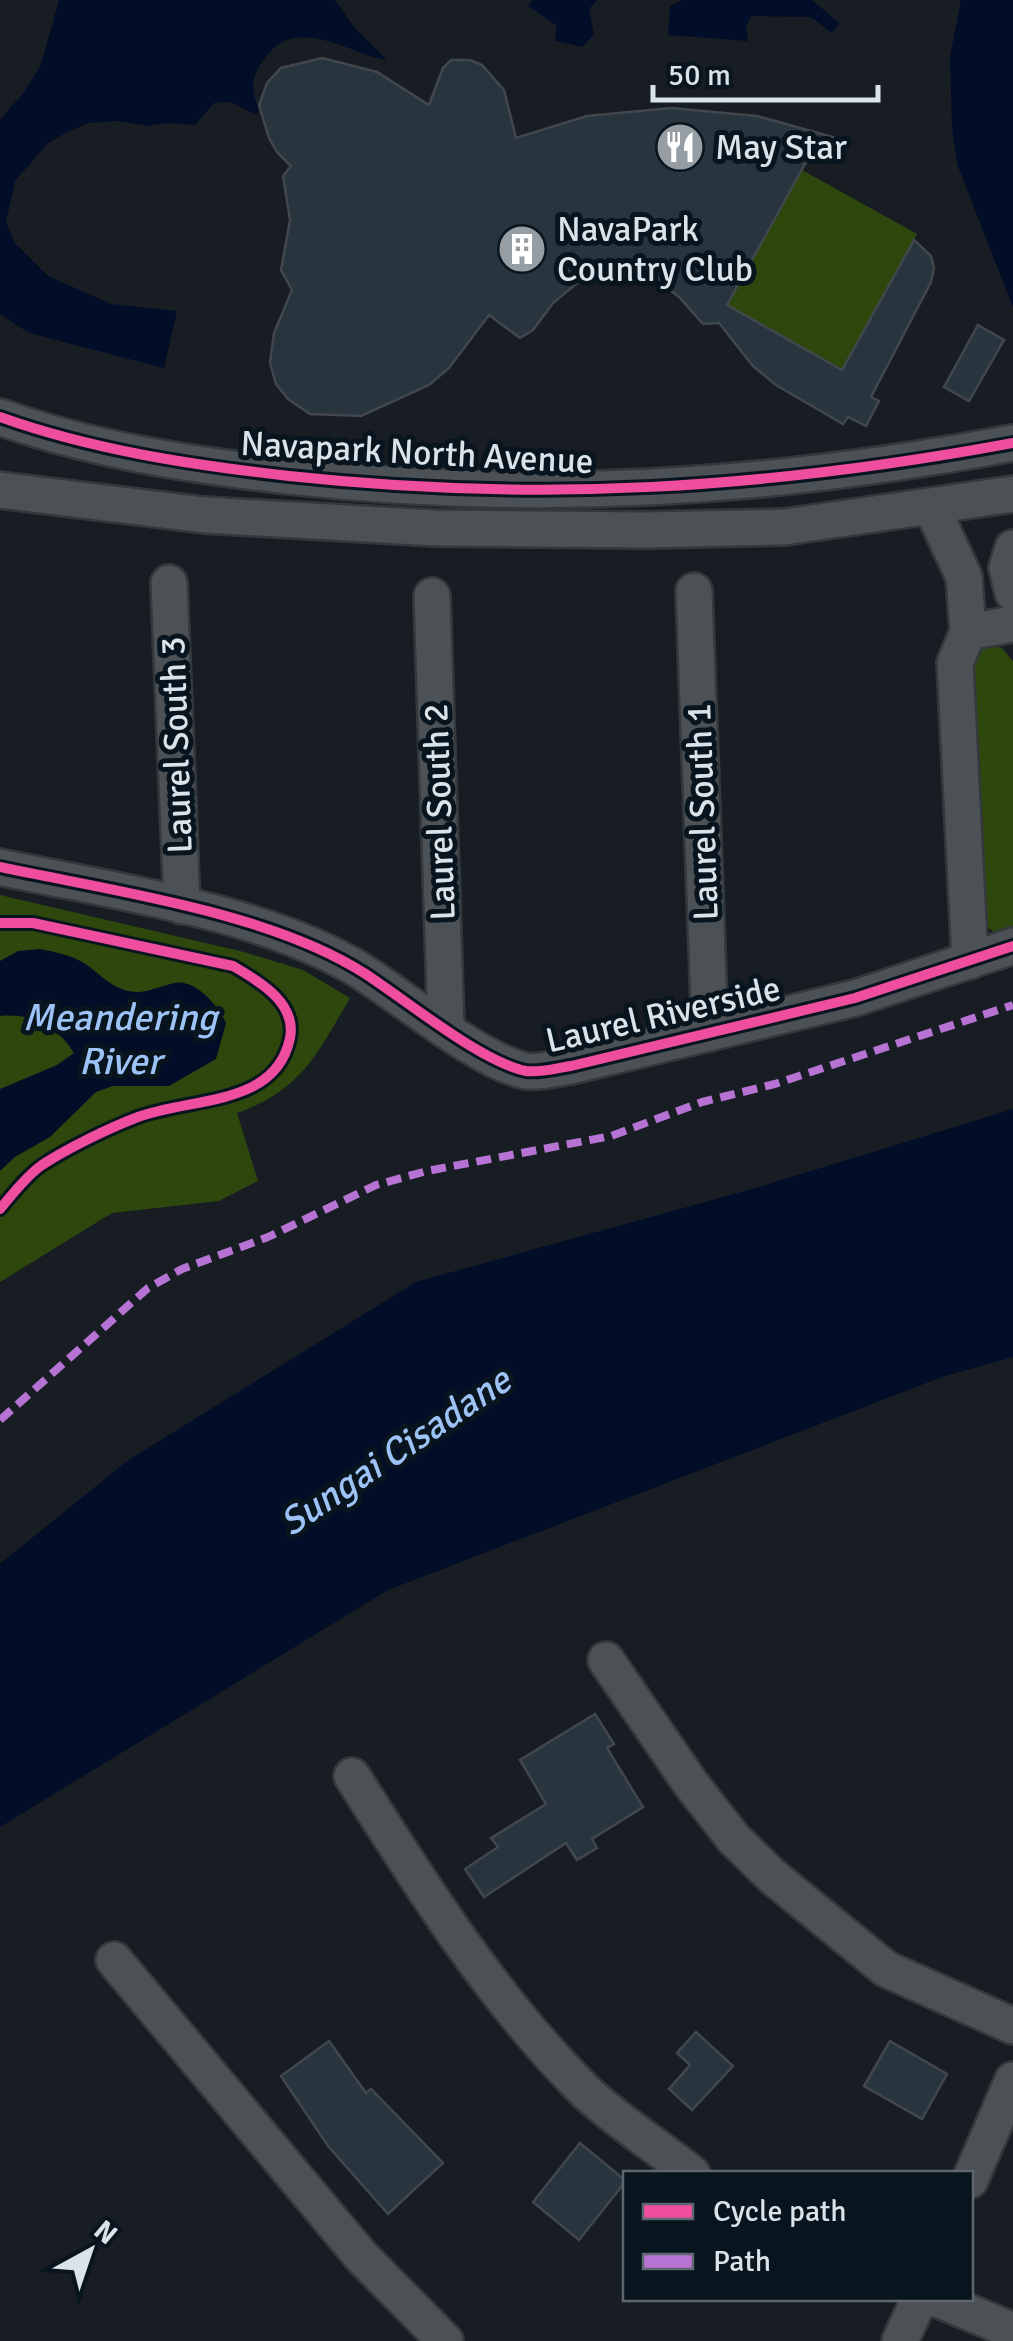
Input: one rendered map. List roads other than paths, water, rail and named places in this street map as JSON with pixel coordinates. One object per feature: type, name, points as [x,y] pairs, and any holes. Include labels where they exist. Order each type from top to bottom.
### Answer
[{"type":"street","name":"Navapark North Avenue","points":[[0,417],[43,432],[231,470],[341,482],[491,491],[646,490],[762,481],[1013,444]]},
{"type":"street","name":"Navapark North Avenue","points":[[0,490],[204,515],[435,528],[646,530],[784,526],[1013,494]]},
{"type":"street","points":[[646,490],[646,530]]},
{"type":"street","points":[[932,508],[964,577],[968,632],[955,664],[970,961]]},
{"type":"street","points":[[1013,548],[1007,568],[1013,593]]},
{"type":"street","name":"Laurel South 3","points":[[169,583],[182,906]]},
{"type":"street","name":"Laurel South 1","points":[[694,591],[710,1033]]},
{"type":"street","name":"Laurel South 2","points":[[432,596],[446,1028]]},
{"type":"street","points":[[968,632],[1013,624]]},
{"type":"street","name":"Laurel Riverside","points":[[0,867],[182,906],[290,936],[359,970],[498,1062],[530,1072],[571,1066],[854,998],[1013,946]]},
{"type":"street","points":[[606,1660],[691,1784],[734,1839],[772,1876],[886,1969],[1013,2026]]},
{"type":"street","points":[[352,1776],[413,1872],[488,1978],[542,2043],[586,2091],[688,2171]]},
{"type":"street","points":[[114,1960],[360,2256],[444,2341]]},
{"type":"street","points":[[973,2173],[1013,2080]]},
{"type":"street","points":[[900,2341],[919,2301]]},
{"type":"street","points":[[942,2301],[1013,2331]]},
{"type":"water","points":[[59,0],[335,0],[354,27],[387,60],[319,39],[288,40],[273,49],[257,71],[253,87],[257,115],[230,102],[214,103],[195,125],[89,123],[47,144],[15,181],[6,222],[14,242],[48,276],[111,304],[177,311],[164,368],[29,333],[0,314],[0,120],[41,65]]},
{"type":"water","points":[[533,0],[597,0],[589,9],[594,35],[582,47],[555,41],[557,26],[528,6]]},
{"type":"water","points":[[682,0],[812,0],[839,23],[832,33],[811,17],[751,16],[746,28],[748,41],[668,35],[670,6]]},
{"type":"water","points":[[961,0],[1013,0],[1013,307],[957,164],[950,57]]},
{"type":"water","name":"Meandering River","points":[[40,949],[79,960],[112,984],[129,991],[142,992],[175,983],[191,985],[212,1002],[226,1023],[216,1059],[169,1086],[113,1086],[96,1092],[50,1137],[15,1157],[0,1171],[0,1089],[57,1065],[74,1053],[60,1035],[43,1023],[0,1016],[0,961],[18,951]]},
{"type":"water","name":"Sungai Cisadane","points":[[1013,1109],[1013,1357],[942,1377],[388,1590],[0,1827],[0,1564],[127,1461],[416,1282],[752,1189]]},
{"type":"place","name":"May Star","points":[[680,147]]},
{"type":"place","name":"NavaPark Country Club","points":[[522,249]]}]
